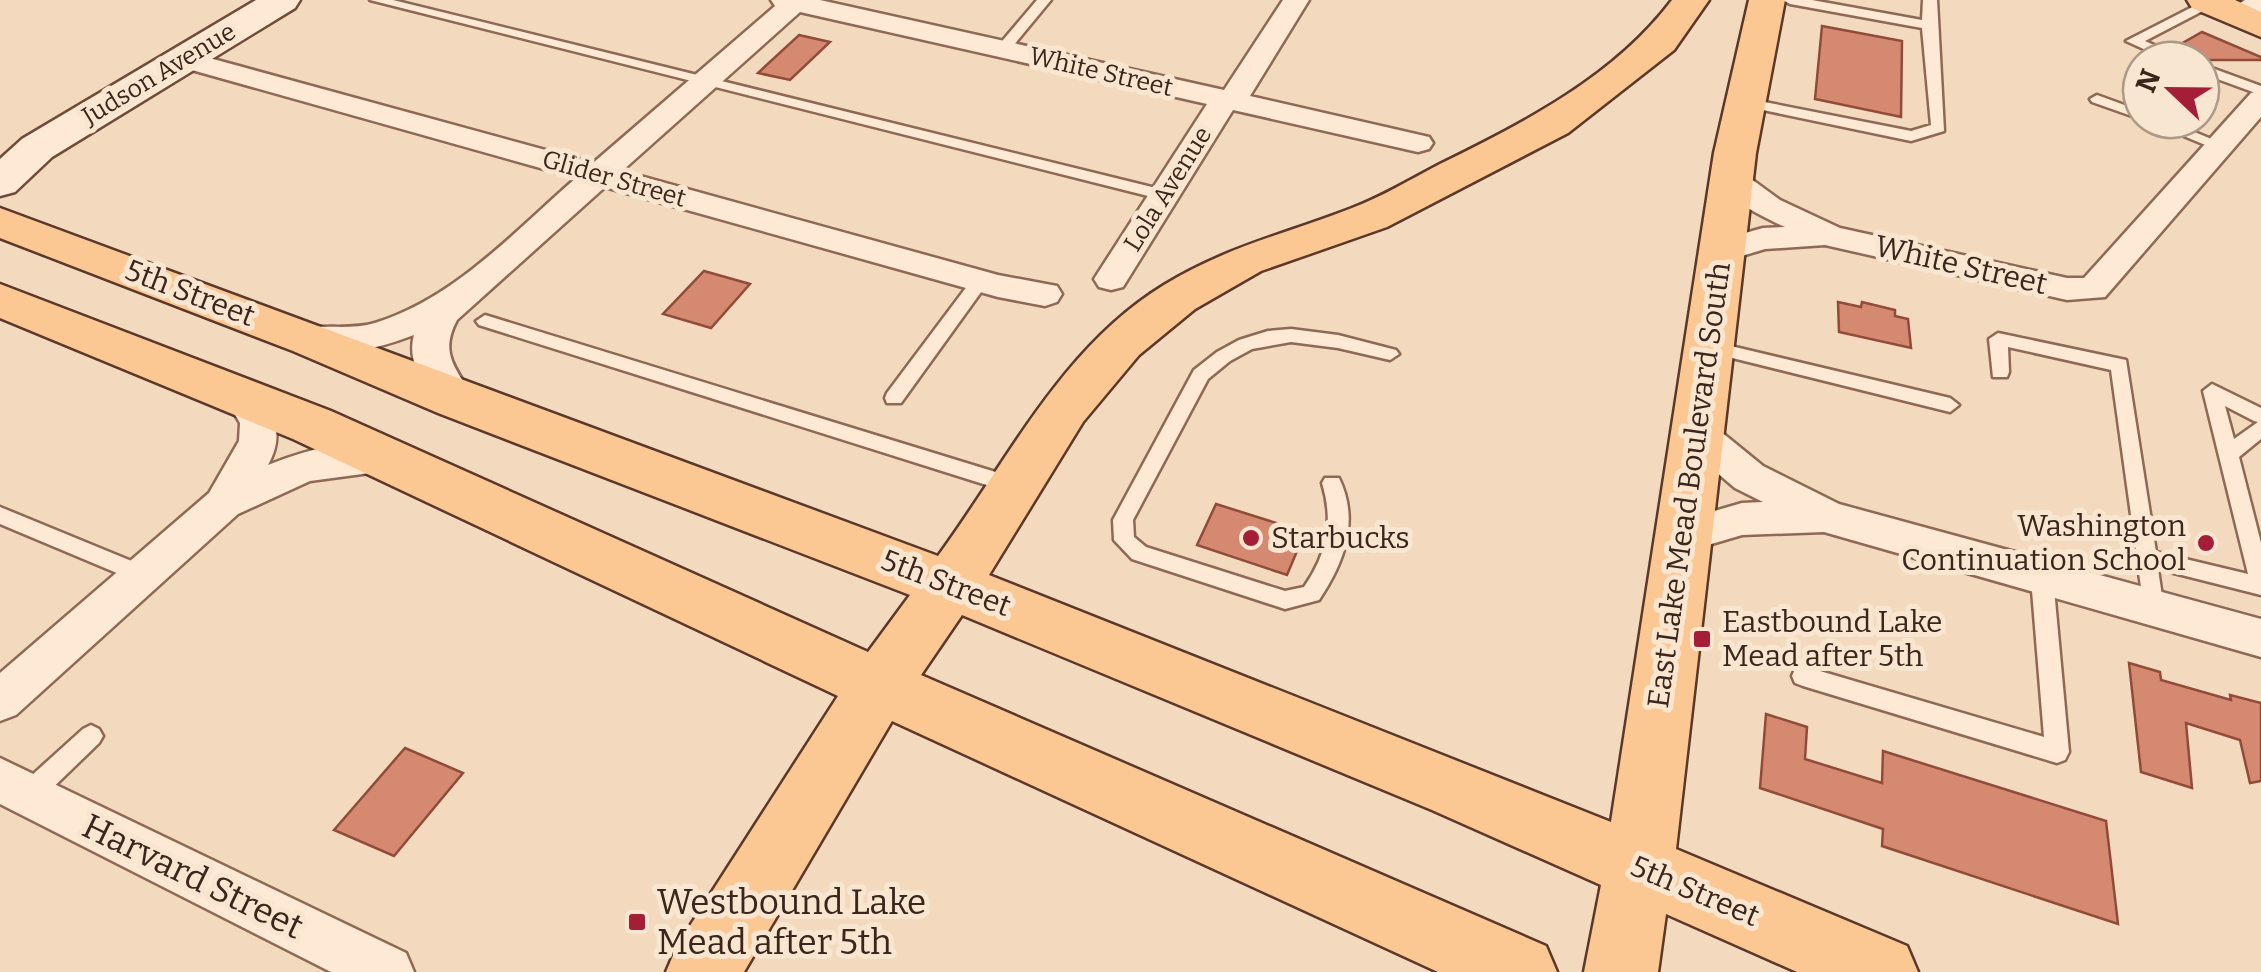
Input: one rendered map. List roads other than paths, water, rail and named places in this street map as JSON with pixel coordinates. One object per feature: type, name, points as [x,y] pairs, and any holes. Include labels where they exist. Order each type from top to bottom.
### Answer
[{"type":"main road","points":[[703,972],[878,686],[1016,487],[1065,408],[1121,343],[1178,298],[1245,260],[1371,217],[1554,124],[1660,42],[1691,0]]},
{"type":"main road","name":"East Lake Mead Boulevard South","points":[[1620,972],[1639,867],[1732,180],[1744,102],[1767,0]]},
{"type":"main road","name":"5th Street","points":[[8,219],[456,400],[950,585],[1456,788],[1882,972]]},
{"type":"main road","points":[[0,300],[386,460],[878,686],[1520,972]]},
{"type":"street","name":"Judson Avenue","points":[[0,183],[18,155],[282,0]]},
{"type":"street","name":"Lola Avenue","points":[[1111,278],[1296,0]]},
{"type":"street","points":[[456,400],[432,367],[428,347],[435,326],[456,299],[792,1]]},
{"type":"street","name":"White Street","points":[[792,1],[1418,144]]},
{"type":"street","name":"Glider Street","points":[[184,59],[980,281],[1046,294]]},
{"type":"street","points":[[2220,146],[2261,99]]},
{"type":"street","name":"White Street","points":[[1732,180],[1775,210],[1830,236],[2067,289],[2092,289],[2220,146]]},
{"type":"street","name":"White Street","points":[[1722,250],[1763,239],[1830,236]]},
{"type":"street","points":[[310,338],[349,342],[381,336],[456,299]]},
{"type":"street","points":[[0,702],[223,504],[255,453],[258,441],[258,424],[244,398]]},
{"type":"street","points":[[1695,432],[1749,477],[1828,517],[2261,638]]},
{"type":"street","points":[[223,504],[308,464],[339,459],[386,460]]},
{"type":"street","points":[[1681,537],[1742,519],[1828,517]]},
{"type":"street","name":"Harvard Street","points":[[14,787],[387,972]]},
{"type":"lane","points":[[377,0],[1164,195]]},
{"type":"lane","points":[[1003,50],[1044,0]]},
{"type":"lane","points":[[1790,0],[1852,6],[1929,24]]},
{"type":"lane","points":[[1744,102],[1911,136],[1939,128],[1930,0]]},
{"type":"lane","points":[[2135,40],[2235,9]]},
{"type":"lane","points":[[2221,76],[2261,91]]},
{"type":"lane","points":[[2098,98],[2121,108]]},
{"type":"lane","points":[[2204,140],[2220,146]]},
{"type":"lane","points":[[894,398],[980,281]]},
{"type":"lane","points":[[486,321],[1016,487]]},
{"type":"lane","points":[[1332,483],[1342,509],[1339,534],[1327,572],[1311,594],[1284,600],[1140,553],[1124,540],[1123,520],[1200,375],[1220,356],[1271,335],[1296,334],[1390,354]]},
{"type":"lane","points":[[2000,372],[1998,340],[2120,365],[2154,610]]},
{"type":"lane","points":[[1708,346],[1950,405]]},
{"type":"lane","points":[[2146,558],[2261,585],[2212,391],[2261,416]]},
{"type":"lane","points":[[2228,455],[2261,428]]},
{"type":"lane","points":[[0,516],[143,575]]},
{"type":"lane","points":[[1803,676],[2058,752],[2042,578]]},
{"type":"lane","points":[[14,787],[91,736]]},
{"type":"place","name":"Starbucks","points":[[1251,538]]},
{"type":"place","name":"Washington Continuation School","points":[[2206,543]]},
{"type":"place","name":"Eastbound Lake Mead after 5th","points":[[1702,639]]},
{"type":"place","name":"Westbound Lake Mead after 5th","points":[[637,922]]}]
